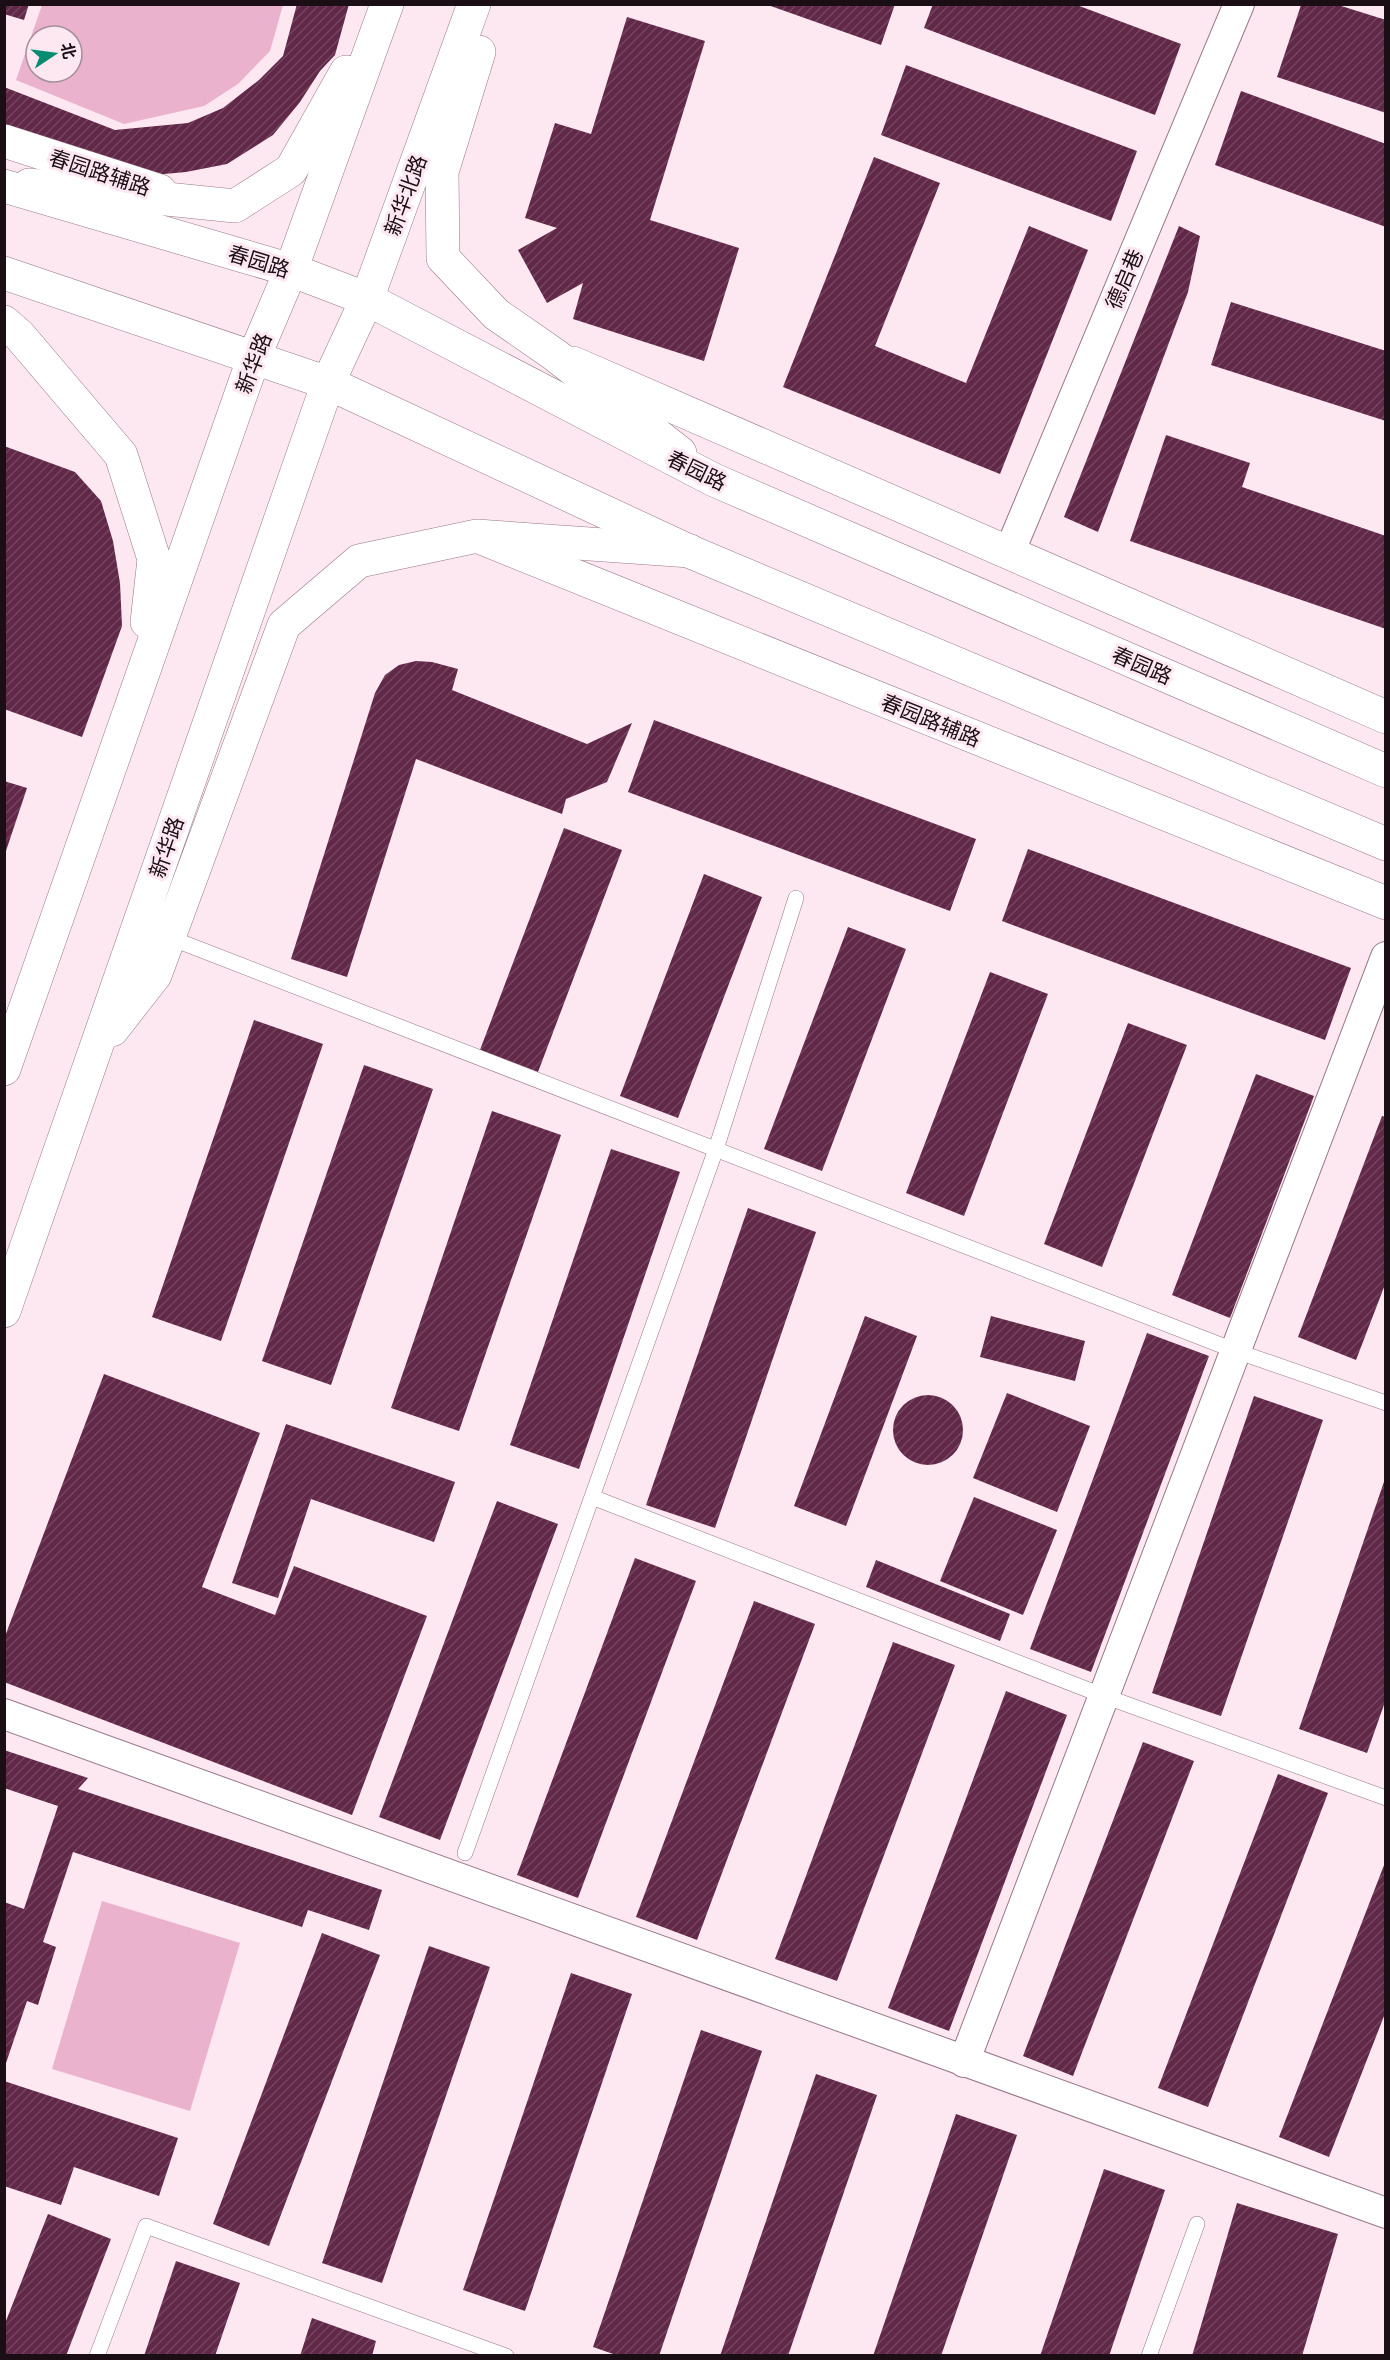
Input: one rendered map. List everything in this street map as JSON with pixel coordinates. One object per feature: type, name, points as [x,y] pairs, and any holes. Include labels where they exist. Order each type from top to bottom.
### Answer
[{"type":"main road","points":[[4,184],[235,206],[291,170],[385,4]]},
{"type":"main road","points":[[291,270],[385,4]]},
{"type":"main road","name":"新华北路","points":[[328,382],[367,299],[474,4]]},
{"type":"main road","points":[[491,4],[490,15],[442,172],[443,258],[496,314],[555,355],[714,480]]},
{"type":"main road","name":"春园路辅路","points":[[4,141],[196,202]]},
{"type":"main road","name":"春园路","points":[[4,184],[291,270],[367,299],[714,480],[1386,771]]},
{"type":"main road","name":"新华路","points":[[4,1069],[254,357],[291,270]]},
{"type":"main road","points":[[4,273],[328,382],[691,552],[1386,844]]},
{"type":"main road","points":[[9,329],[120,455],[154,559],[142,677]]},
{"type":"main road","points":[[555,355],[1386,717]]},
{"type":"main road","name":"新华路","points":[[4,1311],[328,382]]},
{"type":"main road","points":[[94,1053],[154,975],[284,625],[359,561],[477,536],[691,552]]},
{"type":"main road","name":"春园路辅路","points":[[477,536],[1386,903]]},
{"type":"street","name":"德启巷","points":[[1010,553],[1239,4]]},
{"type":"street","points":[[964,2062],[1386,957]]},
{"type":"street","points":[[4,1713],[1386,2213]]},
{"type":"lane","points":[[465,1852],[716,1149],[796,898]]},
{"type":"lane","points":[[168,937],[1236,1351],[1386,1403]]},
{"type":"lane","points":[[592,1497],[1104,1696],[1386,1798]]},
{"type":"lane","points":[[1149,2355],[1197,2224]]},
{"type":"lane","points":[[97,2355],[146,2226],[506,2355]]},
{"type":"shaded area","points":[[42,4],[283,5],[270,51],[238,84],[204,106],[124,124],[26,84],[84,84],[84,24],[35,24]]},
{"type":"shaded area","points":[[24,57],[24,83],[16,80]]},
{"type":"shaded area","points":[[102,1901],[240,1943],[190,2111],[52,2069]]},
{"type":"building","points":[[4,4],[29,4],[24,20],[4,14]]},
{"type":"building","points":[[297,4],[349,4],[335,55],[320,71],[300,102],[273,135],[227,164],[186,172],[142,176],[4,130],[4,87],[115,130],[188,123],[223,108],[259,80],[283,56]]},
{"type":"building","points":[[765,4],[895,4],[881,45]]},
{"type":"building","points":[[933,4],[1074,4],[1181,44],[1155,115],[924,28]]},
{"type":"building","points":[[1301,5],[1338,5],[1386,20],[1386,113],[1277,77]]},
{"type":"building","points":[[627,17],[705,41],[650,220],[739,248],[704,361],[573,319],[583,283],[547,303],[518,250],[557,228],[525,218],[555,123],[591,134]]},
{"type":"building","points":[[906,65],[1137,151],[1111,221],[881,135]]},
{"type":"building","points":[[1241,91],[1386,144],[1386,227],[1215,165]]},
{"type":"building","points":[[874,157],[940,183],[875,346],[966,383],[1029,226],[1088,250],[1000,474],[783,387]]},
{"type":"building","points":[[1179,226],[1200,236],[1188,292],[1098,532],[1064,517]]},
{"type":"building","points":[[1231,302],[1386,351],[1386,421],[1211,365]]},
{"type":"building","points":[[1166,435],[1250,463],[1242,487],[1386,536],[1386,629],[1130,541]]},
{"type":"building","points":[[4,446],[75,472],[101,501],[113,541],[120,583],[122,626],[82,737],[4,709]]},
{"type":"building","points":[[416,661],[432,662],[458,669],[452,690],[587,744],[632,723],[607,782],[566,799],[562,814],[416,759],[347,977],[291,959],[375,693],[385,675],[399,665]]},
{"type":"building","points":[[654,720],[976,839],[950,911],[628,792]]},
{"type":"building","points":[[4,781],[27,788],[5,854],[4,854]]},
{"type":"building","points":[[564,828],[622,850],[538,1072],[480,1050]]},
{"type":"building","points":[[1028,849],[1351,968],[1325,1040],[1002,921]]},
{"type":"building","points":[[704,874],[762,897],[678,1118],[620,1096]]},
{"type":"building","points":[[848,927],[906,949],[822,1171],[764,1149]]},
{"type":"building","points":[[990,972],[1048,994],[964,1216],[906,1193]]},
{"type":"building","points":[[254,1020],[323,1044],[221,1341],[152,1317]]},
{"type":"building","points":[[1128,1023],[1187,1045],[1102,1267],[1044,1244]]},
{"type":"building","points":[[364,1065],[433,1089],[331,1385],[262,1361]]},
{"type":"building","points":[[1256,1074],[1314,1096],[1230,1318],[1172,1295]]},
{"type":"building","points":[[492,1111],[561,1135],[459,1431],[391,1408]]},
{"type":"building","points":[[1382,1116],[1386,1117],[1386,1282],[1356,1360],[1298,1337]]},
{"type":"building","points":[[611,1149],[680,1172],[579,1469],[510,1445]]},
{"type":"building","points":[[748,1208],[816,1232],[715,1528],[646,1505]]},
{"type":"building","points":[[865,1316],[917,1336],[846,1526],[794,1506]]},
{"type":"building","points":[[991,1316],[1085,1341],[1075,1381],[980,1357]]},
{"type":"building","points":[[1147,1333],[1209,1356],[1091,1672],[1030,1649]]},
{"type":"building","points":[[104,1374],[260,1433],[202,1587],[275,1615],[294,1566],[427,1616],[352,1815],[4,1682],[4,1639]]},
{"type":"building","points":[[1007,1393],[1090,1426],[1057,1512],[973,1478]]},
{"type":"building","points":[[928,1395],[941,1398],[953,1405],[960,1417],[963,1430],[960,1443],[953,1455],[941,1462],[928,1465],[915,1462],[903,1455],[896,1443],[893,1430],[896,1417],[903,1405],[915,1398]]},
{"type":"building","points":[[1254,1396],[1323,1420],[1221,1716],[1152,1693]]},
{"type":"building","points":[[286,1424],[455,1482],[434,1542],[311,1499],[278,1598],[232,1583]]},
{"type":"building","points":[[1386,1476],[1386,1699],[1367,1753],[1299,1729]]},
{"type":"building","points":[[974,1497],[1057,1530],[1023,1615],[940,1581]]},
{"type":"building","points":[[497,1501],[558,1524],[440,1840],[379,1817]]},
{"type":"building","points":[[635,1558],[696,1581],[578,1898],[517,1875]]},
{"type":"building","points":[[876,1560],[1010,1614],[1000,1641],[866,1587]]},
{"type":"building","points":[[754,1601],[815,1624],[697,1940],[636,1917]]},
{"type":"building","points":[[893,1642],[955,1665],[837,1981],[775,1959]]},
{"type":"building","points":[[1006,1691],[1067,1715],[949,2031],[888,2008]]},
{"type":"building","points":[[1143,1742],[1194,1761],[1073,2076],[1023,2056]]},
{"type":"building","points":[[4,1750],[88,1778],[78,1789],[382,1890],[369,1930],[308,1910],[302,1927],[73,1852],[43,1942],[56,1947],[38,2005],[27,2001],[4,2069],[4,1902],[24,1909],[58,1806],[4,1788]]},
{"type":"building","points":[[1278,1774],[1328,1793],[1208,2107],[1158,2088]]},
{"type":"building","points":[[1386,1860],[1386,2011],[1329,2157],[1279,2137]]},
{"type":"building","points":[[322,1933],[380,1955],[269,2246],[213,2224]]},
{"type":"building","points":[[429,1946],[490,1967],[382,2283],[322,2263]]},
{"type":"building","points":[[571,1973],[632,1994],[525,2311],[463,2290]]},
{"type":"building","points":[[701,2030],[762,2051],[659,2356],[619,2356],[593,2347]]},
{"type":"building","points":[[816,2074],[877,2095],[788,2356],[720,2356]]},
{"type":"building","points":[[4,2081],[178,2138],[159,2196],[74,2167],[61,2205],[4,2186]]},
{"type":"building","points":[[956,2114],[1017,2135],[941,2356],[873,2356]]},
{"type":"building","points":[[1104,2169],[1165,2190],[1109,2356],[1040,2356]]},
{"type":"building","points":[[1237,2203],[1338,2234],[1302,2356],[1192,2356]]},
{"type":"building","points":[[48,2214],[111,2239],[66,2356],[4,2356],[4,2326]]},
{"type":"building","points":[[176,2261],[240,2283],[215,2356],[144,2356]]},
{"type":"building","points":[[312,2318],[376,2341],[372,2356],[300,2356]]}]
